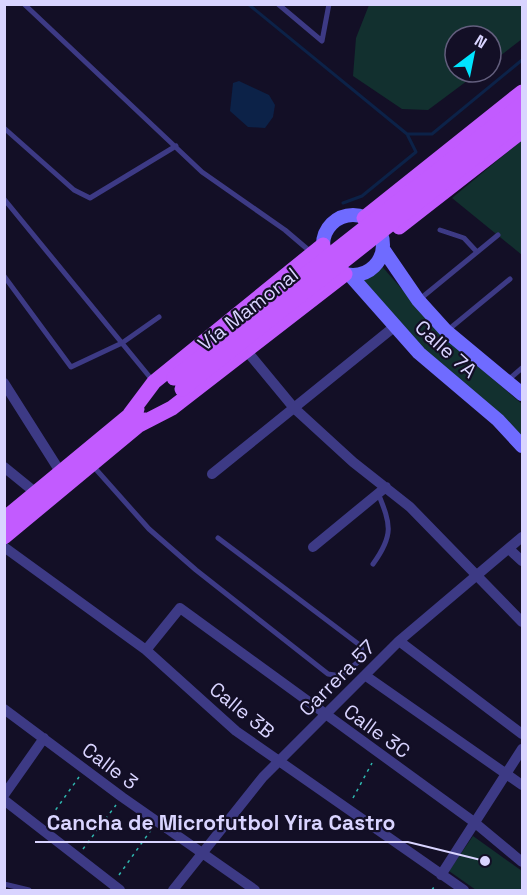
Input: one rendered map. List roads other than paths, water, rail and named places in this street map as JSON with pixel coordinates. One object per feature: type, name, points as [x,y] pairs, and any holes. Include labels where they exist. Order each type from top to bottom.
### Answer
[{"type":"main road","points":[[364,218],[522,92]]},
{"type":"main road","name":"Vía Mamonal","points":[[4,519],[61,473],[135,420],[522,104]]},
{"type":"main road","name":"Vía Mamonal","points":[[178,383],[522,120]]},
{"type":"main road","points":[[382,244],[522,131]]},
{"type":"main road","points":[[135,420],[154,382],[318,250]]},
{"type":"main road","points":[[135,420],[172,408],[347,275]]},
{"type":"main road","name":"Vía Mamonal","points":[[4,537],[92,465],[135,420]]},
{"type":"street","points":[[348,216],[364,218],[379,231],[382,244],[375,266],[359,275],[347,275],[318,250],[328,229],[340,218],[348,216]]},
{"type":"street","name":"Calle 7A","points":[[382,244],[418,300],[446,331],[522,394]]},
{"type":"street","name":"Calle 7A","points":[[347,275],[394,327],[444,376],[498,420],[522,446]]},
{"type":"street","points":[[212,474],[394,327]]},
{"type":"street","points":[[246,350],[294,408],[382,490],[431,527],[522,622]]},
{"type":"street","points":[[4,383],[61,473]]},
{"type":"street","points":[[4,466],[36,493]]},
{"type":"street","points":[[313,547],[382,490]]},
{"type":"street","name":"Carrera 57","points":[[173,891],[201,853],[278,762],[399,641],[522,537]]},
{"type":"street","name":"Calle 3B","points":[[4,547],[146,650],[236,731],[464,891]]},
{"type":"street","points":[[509,549],[522,561]]},
{"type":"street","name":"Calle 3C","points":[[146,650],[180,608],[377,754],[474,822],[522,862]]},
{"type":"street","points":[[399,641],[522,734]]},
{"type":"street","points":[[366,676],[522,785]]},
{"type":"street","name":"Calle 3","points":[[4,709],[122,797],[255,891]]},
{"type":"street","points":[[4,795],[44,738]]},
{"type":"street","points":[[441,875],[522,749]]},
{"type":"street","points":[[4,800],[116,887]]},
{"type":"lane","points":[[24,4],[202,172],[285,230],[318,250]]},
{"type":"lane","points":[[278,4],[322,41],[329,4]]},
{"type":"lane","points":[[4,128],[74,190],[90,198],[176,146]]},
{"type":"lane","points":[[4,199],[154,382]]},
{"type":"lane","points":[[440,230],[464,238],[477,252]]},
{"type":"lane","points":[[418,300],[498,235]]},
{"type":"lane","points":[[4,276],[71,367],[122,343],[159,316]]},
{"type":"lane","points":[[446,331],[510,279]]},
{"type":"lane","points":[[507,381],[522,368]]},
{"type":"lane","points":[[92,465],[149,529],[195,570],[328,674],[341,676],[363,658],[361,646],[218,538]]},
{"type":"lane","points":[[373,564],[387,545],[387,515],[382,490]]},
{"type":"lane","points":[[4,884],[29,891]]},
{"type":"water","points":[[239,81],[269,95],[275,105],[273,117],[265,128],[248,127],[230,111],[233,83]]},
{"type":"waterway","points":[[248,4],[407,134],[416,152],[362,196],[343,203]]},
{"type":"waterway","points":[[407,134],[432,134],[522,60]]},
{"type":"place","name":"Cancha de Microfutbol Yira Castro","points":[[485,861]]}]
